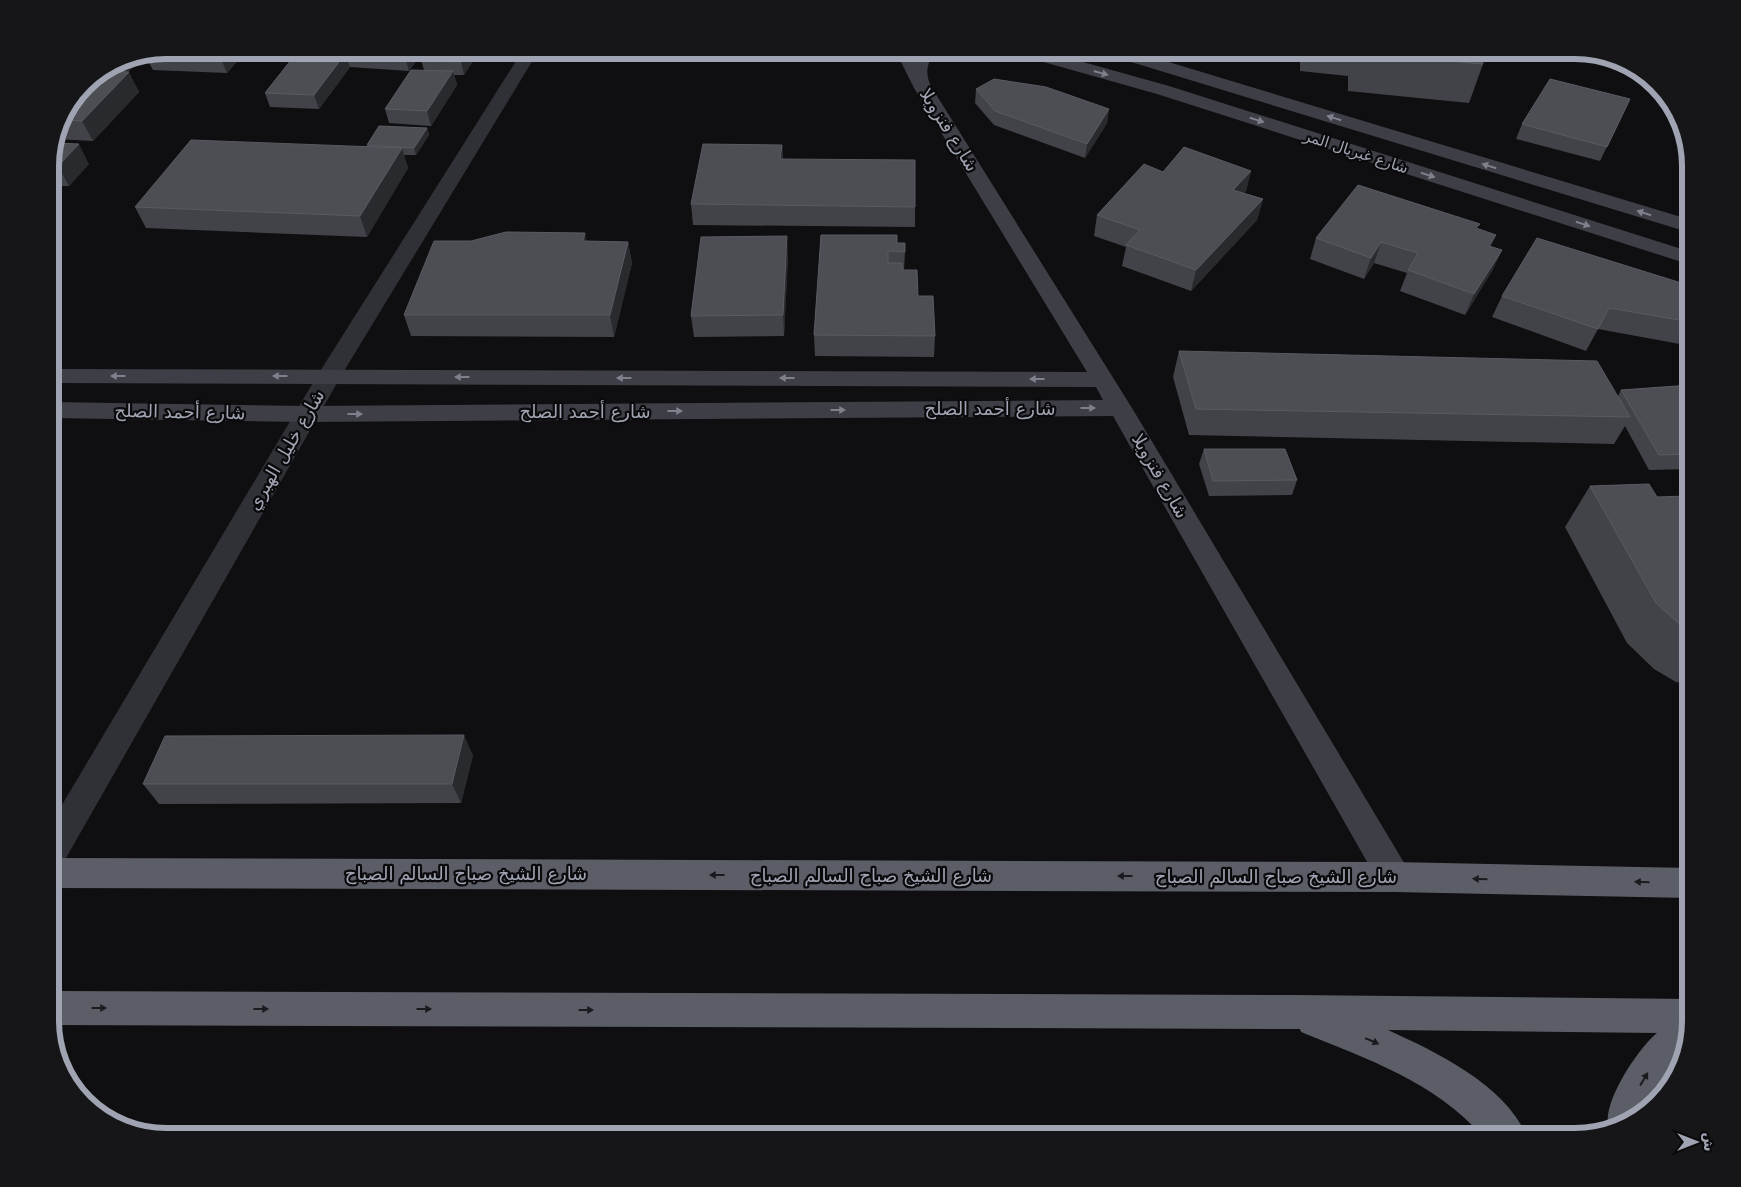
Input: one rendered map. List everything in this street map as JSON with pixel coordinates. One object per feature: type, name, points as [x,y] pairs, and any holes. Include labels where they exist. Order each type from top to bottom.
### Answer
[{"type":"highway","name":"شارع الشيخ صباح السالم الصباح","points":[[59,873],[1394,877],[1682,883]]},
{"type":"highway","points":[[59,1008],[1294,1012],[1682,1016]]},
{"type":"highway","points":[[1294,1012],[1371,1040],[1412,1059],[1469,1097],[1499,1128]]},
{"type":"highway","points":[[1629,1114],[1633,1097],[1645,1076],[1660,1054],[1681,1038]]},
{"type":"street","name":"شارع خليل الهبري","points":[[59,840],[329,376],[525,59]]},
{"type":"street","name":"شارع فنزويلا","points":[[908,59],[918,80],[1120,408],[1394,877]]},
{"type":"street","name":"شارع فنزويلا","points":[[918,80],[918,67],[921,59]]},
{"type":"street","name":"شارع غبريال المر","points":[[1052,59],[1163,90],[1682,256]]},
{"type":"street","name":"شارع غبريال المر","points":[[1141,59],[1682,224]]},
{"type":"street","name":"شارع أحمد الصلح","points":[[59,376],[1103,380]]},
{"type":"street","name":"شارع أحمد الصلح","points":[[59,410],[307,414],[1120,408]]},
{"type":"building","points":[[292,59],[341,59],[314,95],[265,93]]},
{"type":"building","points":[[422,59],[463,59],[461,62]]},
{"type":"building","points":[[1427,59],[1482,59],[1483,64]]},
{"type":"building","points":[[411,70],[453,71],[427,111],[385,109]]},
{"type":"building","points":[[129,72],[82,121],[69,120],[90,90],[112,73]]},
{"type":"building","points":[[994,79],[1046,87],[1109,109],[1087,144],[995,111],[976,89]]},
{"type":"building","points":[[1550,79],[1630,99],[1607,147],[1522,124]]},
{"type":"building","points":[[379,126],[427,128],[414,148],[367,145]]},
{"type":"building","points":[[191,140],[402,148],[360,216],[135,207]]},
{"type":"building","points":[[61,143],[79,144],[59,165]]},
{"type":"building","points":[[703,144],[782,145],[780,159],[915,160],[915,207],[691,204]]},
{"type":"building","points":[[1184,147],[1251,171],[1233,190],[1263,199],[1196,270],[1126,245],[1140,230],[1097,215],[1144,164],[1163,172]]},
{"type":"building","points":[[1358,185],[1480,224],[1476,228],[1496,235],[1489,246],[1502,250],[1474,294],[1408,270],[1418,253],[1381,242],[1371,258],[1316,238]]},
{"type":"building","points":[[506,232],[585,233],[583,241],[628,242],[610,315],[404,315],[434,241],[471,241]]},
{"type":"building","points":[[821,235],[897,235],[897,243],[905,243],[905,252],[888,251],[888,263],[902,263],[902,270],[917,270],[918,296],[933,296],[935,336],[814,335]]},
{"type":"building","points":[[787,236],[783,315],[691,316],[701,237]]},
{"type":"building","points":[[1537,238],[1682,283],[1682,320],[1609,308],[1598,329],[1502,296]]},
{"type":"building","points":[[1179,351],[1597,361],[1630,417],[1196,409]]},
{"type":"building","points":[[1682,386],[1682,454],[1659,455],[1621,390]]},
{"type":"building","points":[[1204,449],[1285,449],[1297,480],[1213,481]]},
{"type":"building","points":[[1649,484],[1657,497],[1682,496],[1682,626],[1656,603],[1590,486]]},
{"type":"building","points":[[464,735],[452,784],[143,784],[165,736]]}]
